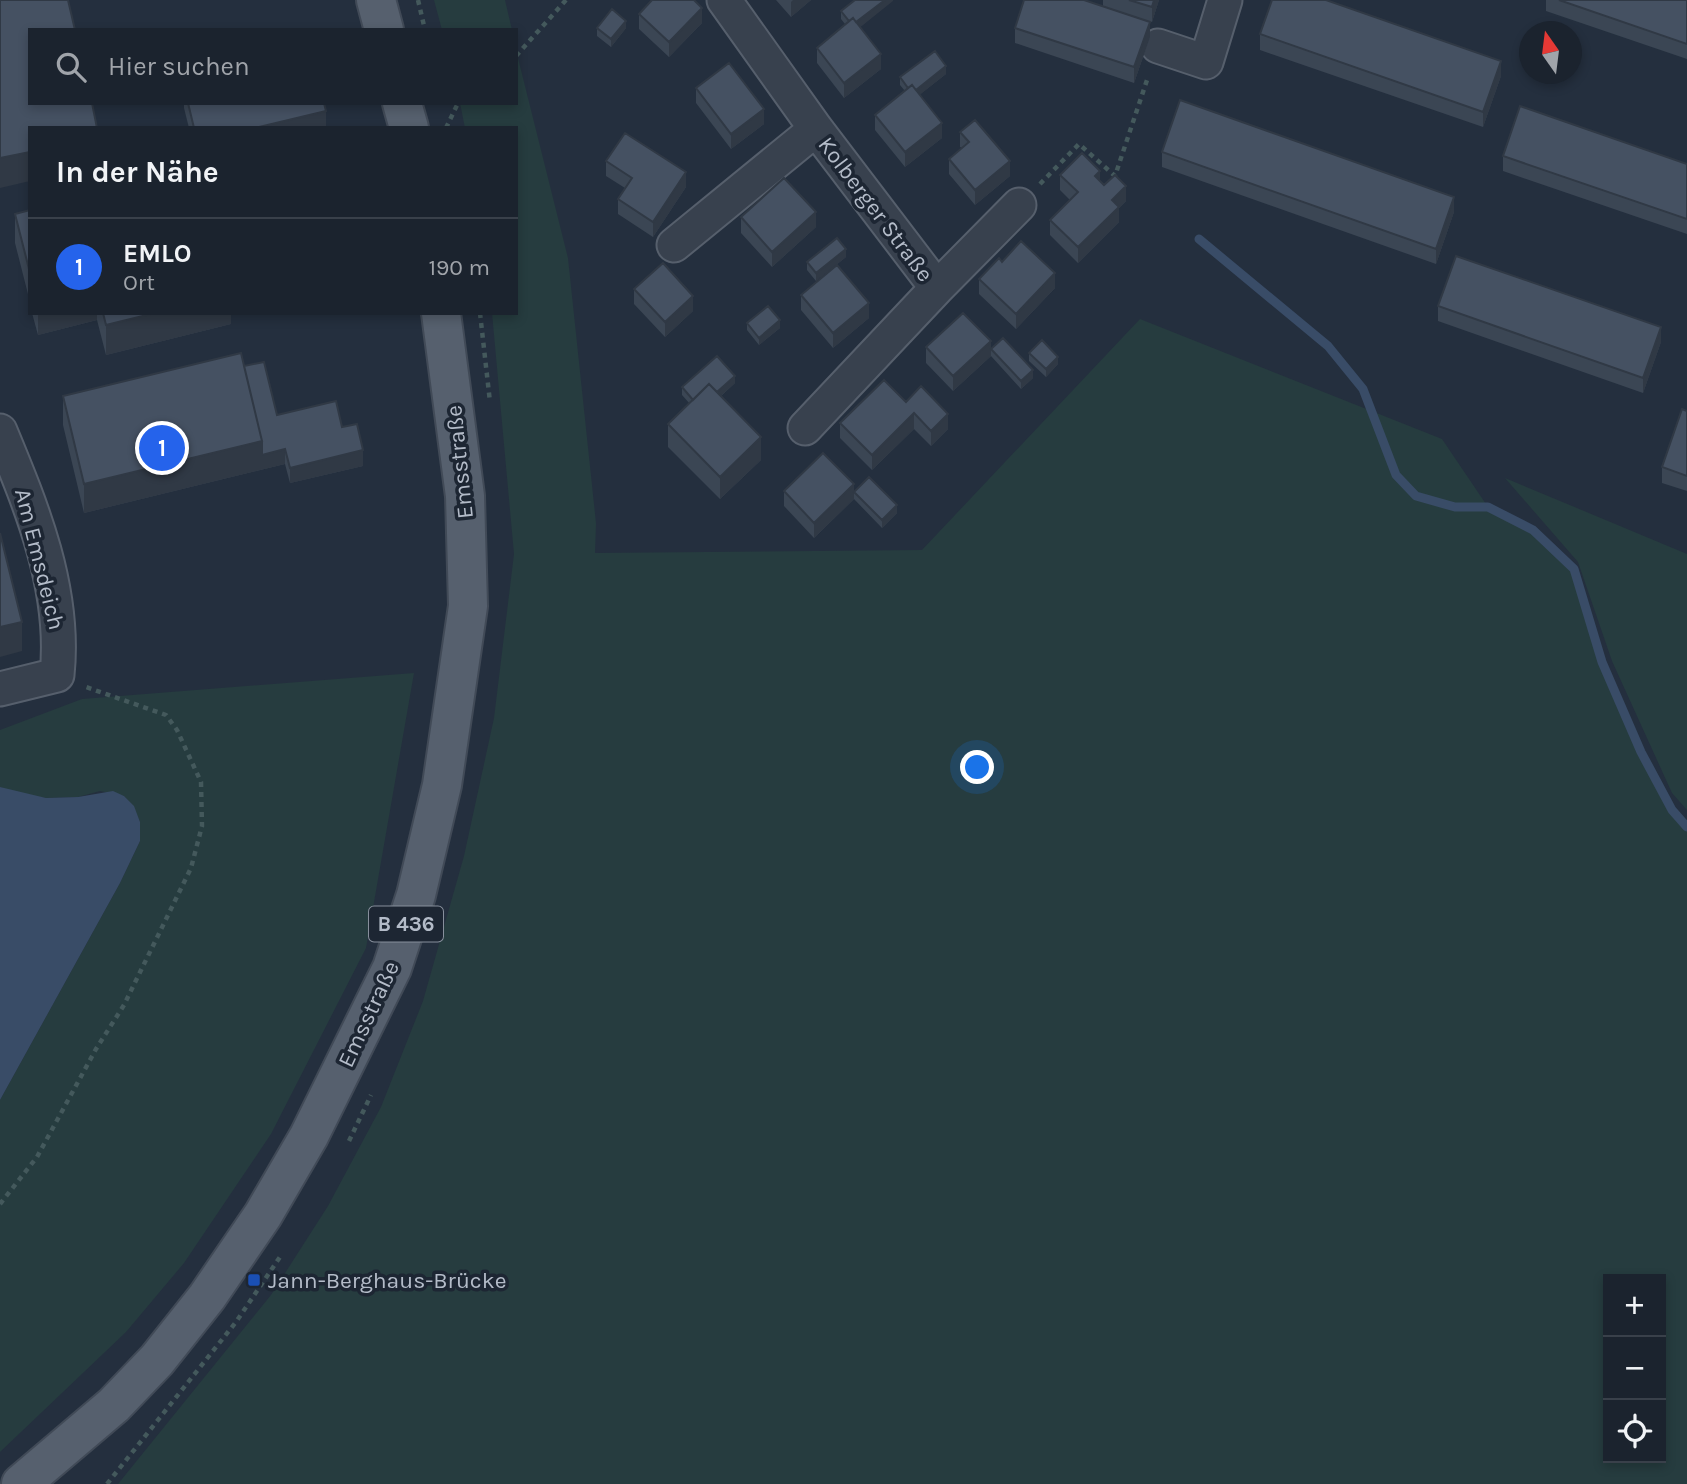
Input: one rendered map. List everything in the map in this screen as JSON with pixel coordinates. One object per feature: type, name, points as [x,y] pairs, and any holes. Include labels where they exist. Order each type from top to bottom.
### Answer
[{"type":"main road","points":[[376,0],[383,28]]},
{"type":"main road","points":[[403,105],[408,126]]},
{"type":"main road","name":"Emsstraße","points":[[22,1484],[114,1405],[157,1360],[214,1287],[263,1215],[309,1136],[392,968],[416,895],[442,785],[468,606],[465,496],[441,315]]},
{"type":"street","name":"Kolberger Straße","points":[[724,0],[816,129],[937,288]]},
{"type":"street","points":[[1158,46],[1206,62],[1226,0]]},
{"type":"street","name":"Kolberger Straße","points":[[674,245],[816,129]]},
{"type":"street","name":"Kolberger Straße","points":[[805,428],[1018,205]]},
{"type":"street","name":"Am Emsdeich","points":[[0,431],[33,509],[55,600],[60,640],[57,675]]},
{"type":"street","points":[[0,689],[57,675]]},
{"type":"path","points":[[418,0],[425,28]]},
{"type":"path","points":[[518,54],[566,0]]},
{"type":"path","points":[[1018,205],[1079,144],[1115,176],[1158,46]]},
{"type":"path","points":[[447,126],[457,105]]},
{"type":"path","points":[[0,1204],[37,1157],[96,1049],[124,1005],[191,868],[202,826],[201,782],[177,730],[166,715],[94,691],[57,675]]},
{"type":"green space","points":[[434,0],[505,0],[512,28],[441,28]]},
{"type":"green space","points":[[518,58],[568,258],[596,523],[595,553],[922,550],[1140,319],[1442,439],[1488,507],[1533,530],[1574,569],[1602,662],[1641,752],[1672,810],[1687,827],[1687,1484],[118,1484],[271,1295],[328,1206],[381,1107],[423,1001],[464,856],[494,718],[514,554],[492,315],[518,315],[518,126],[465,126],[460,105],[518,105]]},
{"type":"green space","points":[[1505,478],[1687,554],[1687,810],[1672,793],[1612,661],[1578,562]]},
{"type":"green space","points":[[414,673],[366,948],[271,1134],[184,1263],[126,1332],[0,1452],[0,1100],[120,883],[140,841],[140,822],[133,806],[124,796],[100,791],[78,797],[46,798],[19,794],[0,787],[0,730],[82,699]]},
{"type":"water","points":[[0,787],[46,798],[78,797],[113,791],[124,796],[134,806],[140,822],[140,841],[120,883],[0,1100]]},
{"type":"building","points":[[0,0],[68,0],[75,28],[28,28],[28,105],[92,105],[97,126],[28,126],[28,152],[0,158]]},
{"type":"building","points":[[652,0],[694,0],[702,8],[669,42],[639,14]]},
{"type":"building","points":[[855,0],[885,0],[856,22],[853,18],[849,21],[841,11]]},
{"type":"building","points":[[1024,0],[1084,0],[1150,22],[1134,67],[1015,28]]},
{"type":"building","points":[[1129,0],[1154,0],[1152,7]]},
{"type":"building","points":[[1272,0],[1326,0],[1501,61],[1483,112],[1260,34]]},
{"type":"building","points":[[1559,0],[1687,0],[1687,44]]},
{"type":"building","points":[[612,9],[626,21],[611,39],[597,28]]},
{"type":"building","points":[[853,18],[881,54],[844,83],[817,48]]},
{"type":"building","points":[[935,51],[946,66],[916,90],[912,85],[908,88],[900,77]]},
{"type":"building","points":[[729,63],[764,109],[731,134],[696,88]]},
{"type":"building","points":[[912,85],[942,123],[905,152],[875,115]]},
{"type":"building","points":[[1180,100],[1454,197],[1436,249],[1162,152]]},
{"type":"building","points":[[188,105],[324,105],[326,111],[263,126],[194,126]]},
{"type":"building","points":[[1520,106],[1687,164],[1687,219],[1503,156]]},
{"type":"building","points":[[975,120],[1010,161],[975,190],[949,159],[969,142],[960,132]]},
{"type":"building","points":[[625,133],[686,172],[653,222],[618,199],[632,178],[606,161]]},
{"type":"building","points":[[1082,153],[1100,171],[1095,176],[1104,185],[1115,175],[1126,186],[1112,200],[1119,207],[1078,247],[1050,220],[1078,192],[1060,175]]},
{"type":"building","points":[[784,178],[816,212],[772,252],[741,217]]},
{"type":"building","points":[[28,211],[28,265],[15,214]]},
{"type":"building","points":[[837,238],[846,249],[816,273],[807,262]]},
{"type":"building","points":[[1021,241],[1055,273],[1016,314],[979,279],[999,258],[1002,262]]},
{"type":"building","points":[[1456,256],[1661,327],[1643,378],[1438,306]]},
{"type":"building","points":[[663,263],[693,296],[665,322],[634,289]]},
{"type":"building","points":[[837,265],[869,303],[833,333],[801,295]]},
{"type":"building","points":[[768,306],[780,320],[759,338],[747,323]]},
{"type":"building","points":[[963,313],[991,341],[953,376],[926,347]]},
{"type":"building","points":[[104,315],[147,315],[106,325]]},
{"type":"building","points":[[1003,338],[1033,370],[1021,381],[991,349]]},
{"type":"building","points":[[1042,340],[1058,357],[1046,369],[1029,353]]},
{"type":"building","points":[[241,353],[262,441],[84,484],[63,396]]},
{"type":"building","points":[[717,356],[735,376],[717,392],[709,384],[693,400],[682,387]]},
{"type":"building","points":[[264,362],[277,415],[336,401],[342,427],[357,424],[363,450],[290,468],[285,449],[262,455],[262,441],[244,366]]},
{"type":"building","points":[[884,380],[906,402],[921,386],[948,414],[931,431],[914,413],[872,455],[840,423]]},
{"type":"building","points":[[709,384],[761,437],[720,477],[668,424]]},
{"type":"building","points":[[1682,409],[1687,411],[1687,476],[1662,467]]},
{"type":"building","points":[[823,453],[854,484],[814,523],[784,491]]},
{"type":"building","points":[[869,477],[897,505],[882,520],[854,492]]},
{"type":"building","points":[[0,533],[22,622],[0,627]]},
{"type":"waterway","points":[[1199,239],[1328,346],[1363,389],[1396,475],[1416,496],[1455,507],[1488,507],[1533,530],[1574,569],[1602,662],[1641,752],[1672,810],[1687,827]]},
{"type":"place","name":"EMLO","points":[[162,448]]},
{"type":"place","name":"Jann-Berghaus-Brücke","points":[[254,1280]]}]
